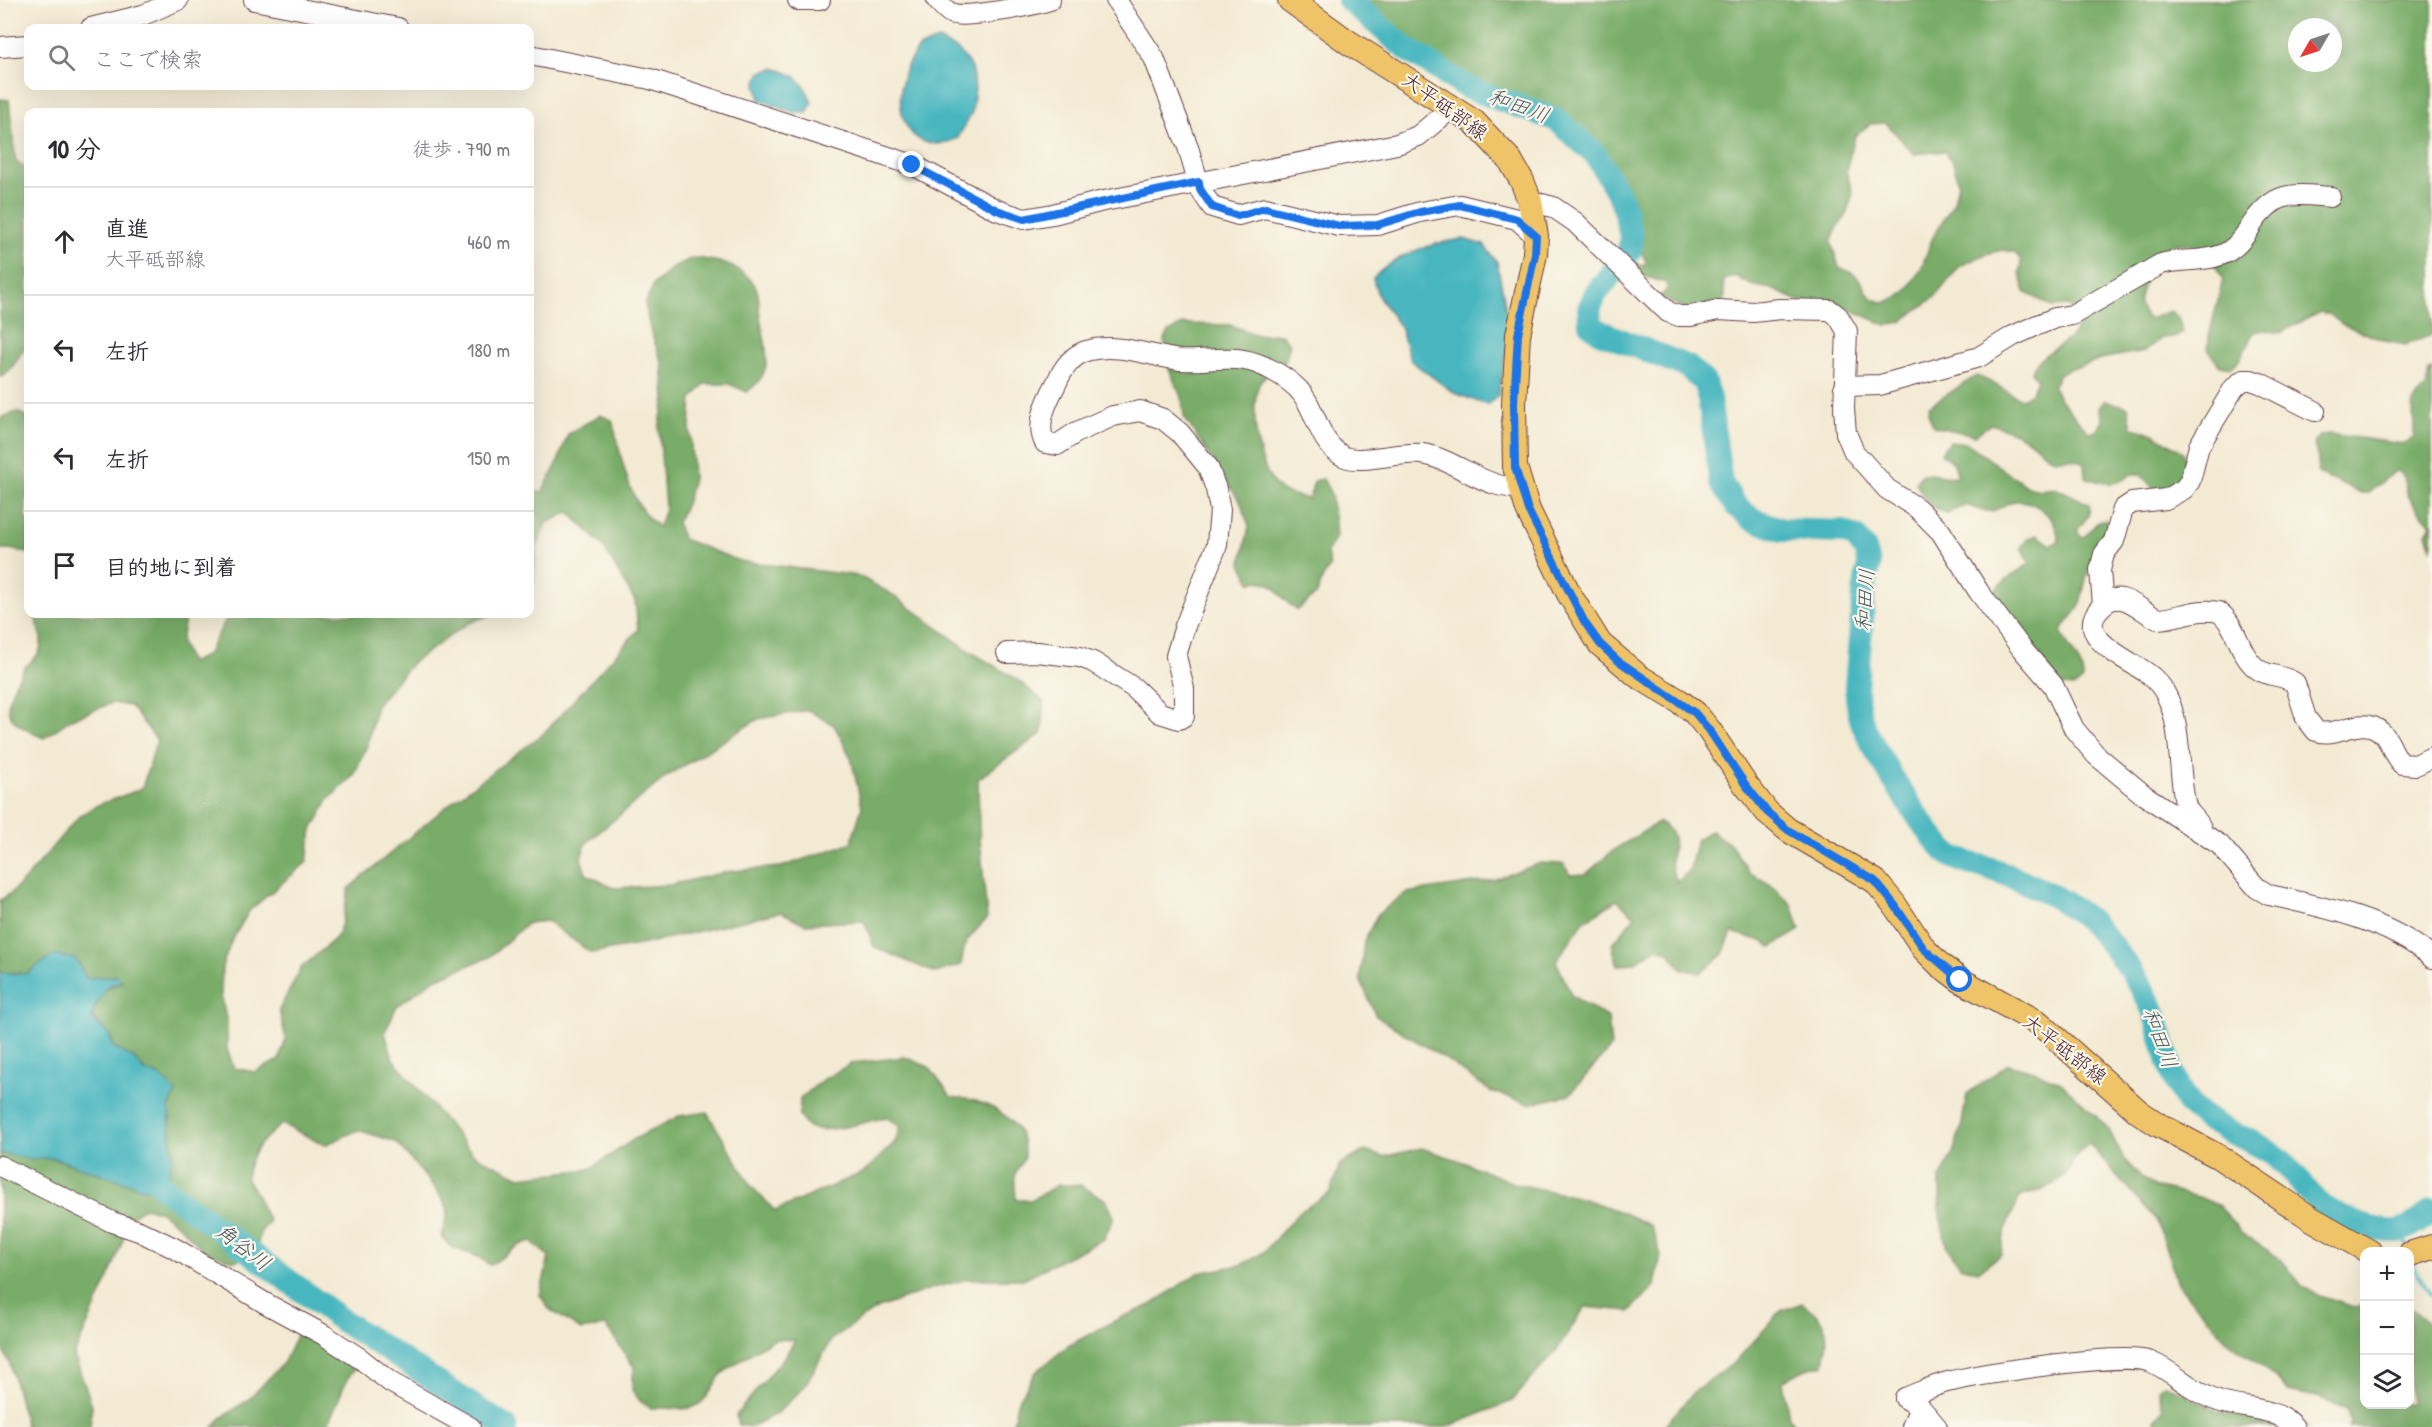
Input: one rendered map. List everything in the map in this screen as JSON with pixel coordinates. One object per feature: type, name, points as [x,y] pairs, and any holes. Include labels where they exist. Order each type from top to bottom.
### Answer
[{"type":"main road","name":"大平砥部線","points":[[1290,0],[1340,36],[1474,122],[1510,160],[1530,201],[1536,236],[1535,254],[1518,335],[1515,381],[1515,467],[1528,510],[1569,594],[1600,644],[1638,676],[1695,713],[1767,812],[1788,830],[1875,881],[1894,904],[1924,949],[1940,965],[1960,980],[2039,1023],[2139,1112],[2219,1157],[2312,1219],[2363,1247]]},
{"type":"main road","points":[[2414,1252],[2432,1247]]},
{"type":"street","points":[[106,24],[143,15],[178,0]]},
{"type":"street","points":[[254,0],[377,24]]},
{"type":"street","points":[[798,0],[820,0]]},
{"type":"street","points":[[937,0],[951,14],[968,16],[1034,5],[1050,0]]},
{"type":"street","points":[[1116,0],[1154,58],[1188,147],[1200,189],[1212,207],[1238,216],[1265,208],[1339,226],[1377,225],[1420,212],[1460,205],[1517,219],[1536,236]]},
{"type":"street","points":[[0,47],[24,45]]},
{"type":"street","points":[[534,56],[650,79],[912,165],[997,210],[1024,219],[1397,144],[1418,136],[1453,107]]},
{"type":"street","points":[[1844,386],[1880,386],[1979,357],[2013,336],[2035,326],[2055,318],[2072,315],[2162,264],[2220,255],[2229,251],[2239,243],[2264,209],[2284,195],[2330,197]]},
{"type":"street","points":[[1530,201],[1553,207],[1575,222],[1668,312],[1679,316],[1718,310],[1830,310],[1838,316],[1847,331],[1844,386],[1846,433],[1854,452],[1887,489],[1917,508],[1941,532],[1979,592],[2022,649],[2053,685],[2074,729],[2084,743],[2144,795],[2220,845],[2257,888],[2269,894],[2375,925],[2411,942],[2432,958]]},
{"type":"street","points":[[1007,653],[1037,652],[1080,657],[1093,662],[1134,688],[1160,712],[1179,719],[1184,716],[1184,689],[1176,656],[1185,626],[1217,545],[1220,510],[1216,489],[1208,467],[1180,433],[1163,419],[1140,411],[1113,416],[1077,432],[1057,445],[1045,444],[1041,435],[1045,406],[1065,366],[1084,352],[1101,349],[1135,351],[1182,360],[1244,360],[1268,368],[1297,388],[1317,420],[1321,433],[1335,449],[1346,457],[1422,454],[1445,461],[1497,485],[1520,489]]},
{"type":"street","points":[[2103,605],[2100,570],[2104,554],[2114,540],[2123,509],[2132,503],[2166,499],[2184,489],[2190,481],[2199,446],[2234,388],[2243,380],[2251,380],[2315,411]]},
{"type":"street","points":[[2204,833],[2199,822],[2187,809],[2171,704],[2152,677],[2117,657],[2099,639],[2094,627],[2095,615],[2103,605],[2116,599],[2137,604],[2158,619],[2175,618],[2201,610],[2219,612],[2231,624],[2256,669],[2282,676],[2295,683],[2306,718],[2316,731],[2329,734],[2354,726],[2372,727],[2380,730],[2385,736],[2402,764],[2416,765],[2432,757]]},
{"type":"street","points":[[0,1166],[111,1222],[139,1231],[176,1249],[265,1303],[324,1335],[361,1359],[390,1382],[470,1427]]},
{"type":"street","points":[[1936,1427],[1920,1407],[1905,1398],[1950,1381],[1985,1374],[2109,1359],[2150,1361],[2217,1401],[2275,1413],[2289,1421],[2294,1427]]},
{"type":"street","points":[[1912,1427],[1920,1407]]},
{"type":"green space","points":[[1360,0],[2432,0],[2432,335],[2406,345],[2385,341],[2342,324],[2329,314],[2320,312],[2280,333],[2265,330],[2254,332],[2240,359],[2232,367],[2219,365],[2208,350],[2223,278],[2209,258],[2196,247],[2180,244],[2164,248],[2151,258],[2147,265],[2140,305],[2147,318],[2150,319],[2170,311],[2178,317],[2183,332],[2176,337],[2162,338],[2144,351],[2100,359],[2080,367],[2070,368],[2059,374],[2053,386],[2059,398],[2089,433],[2096,431],[2103,421],[2099,408],[2105,400],[2128,407],[2132,428],[2153,433],[2183,452],[2186,462],[2176,483],[2163,491],[2156,491],[2140,474],[2132,474],[2115,483],[2098,481],[2085,477],[2084,463],[2072,459],[2049,457],[2030,441],[2011,431],[1991,424],[1975,435],[1933,426],[1928,413],[1929,406],[1976,376],[2022,399],[2032,392],[2037,379],[2031,372],[2036,364],[2042,357],[2066,341],[2078,327],[2081,318],[2068,306],[2053,307],[2025,292],[2020,274],[2021,260],[2014,252],[2002,250],[1986,254],[1960,266],[1935,297],[1901,322],[1886,325],[1851,310],[1799,301],[1772,289],[1751,285],[1736,276],[1726,279],[1723,283],[1725,297],[1723,303],[1686,310],[1660,297],[1668,288],[1666,283],[1634,273],[1630,262],[1641,266],[1647,263],[1639,248],[1641,233],[1632,221],[1632,202],[1617,170],[1602,153],[1560,116],[1502,95],[1460,76],[1422,53]],"holes":[[[1886,123],[1914,154],[1945,151],[1954,165],[1958,183],[1954,202],[1932,239],[1921,269],[1905,293],[1885,303],[1872,298],[1857,277],[1839,267],[1831,242],[1845,218],[1853,193],[1846,171],[1855,136],[1870,124]]]},
{"type":"green space","points":[[0,99],[9,100],[16,162],[24,167],[24,350],[9,371],[0,377]]},
{"type":"green space","points":[[693,258],[723,263],[743,273],[756,287],[766,348],[766,367],[756,384],[747,392],[729,384],[705,384],[692,399],[690,426],[693,479],[686,504],[677,523],[683,539],[739,561],[859,576],[893,595],[971,652],[1017,679],[1044,702],[1042,733],[978,779],[979,827],[987,918],[965,943],[961,965],[935,973],[874,947],[864,921],[805,924],[781,912],[640,945],[591,953],[547,921],[528,923],[489,957],[435,979],[397,1006],[385,1032],[393,1059],[474,1155],[520,1177],[590,1169],[633,1140],[679,1116],[707,1112],[752,1187],[775,1211],[864,1172],[895,1142],[900,1127],[886,1117],[847,1126],[816,1129],[809,1127],[799,1116],[800,1099],[822,1080],[852,1063],[905,1057],[929,1067],[951,1097],[989,1106],[1001,1113],[1018,1131],[1023,1142],[1024,1156],[1015,1175],[1016,1200],[1031,1200],[1058,1185],[1080,1185],[1106,1200],[1114,1217],[1104,1239],[1023,1279],[968,1279],[930,1289],[876,1309],[832,1339],[804,1387],[778,1413],[751,1427],[739,1425],[736,1415],[786,1355],[795,1340],[777,1339],[749,1355],[722,1374],[708,1396],[696,1406],[685,1409],[650,1408],[640,1401],[632,1390],[634,1367],[606,1326],[581,1330],[549,1309],[540,1295],[549,1257],[531,1241],[515,1248],[490,1265],[478,1257],[457,1250],[449,1245],[442,1236],[448,1210],[438,1192],[396,1142],[358,1130],[325,1145],[282,1124],[258,1147],[250,1161],[246,1178],[269,1222],[260,1233],[257,1248],[244,1258],[233,1261],[203,1250],[184,1230],[161,1212],[145,1207],[132,1216],[111,1272],[74,1355],[92,1405],[90,1427],[26,1427],[10,1364],[0,1342],[0,1153],[29,1159],[53,1158],[146,1189],[172,1155],[169,1108],[176,1092],[159,1075],[145,1071],[133,1058],[113,1047],[109,1034],[92,1018],[101,995],[110,987],[122,982],[117,976],[86,978],[54,955],[26,974],[0,972],[0,900],[9,895],[29,875],[79,817],[101,804],[142,788],[157,740],[130,706],[112,703],[71,719],[44,738],[19,725],[12,718],[8,702],[11,692],[25,667],[38,655],[40,650],[41,636],[35,618],[185,618],[181,641],[190,663],[207,655],[227,618],[482,618],[467,624],[412,663],[376,705],[368,743],[354,775],[329,799],[312,830],[307,862],[249,911],[231,942],[222,967],[221,996],[227,1022],[227,1049],[234,1068],[255,1072],[279,1060],[286,1039],[279,1010],[301,968],[336,938],[342,923],[349,888],[453,801],[543,734],[638,630],[635,601],[603,546],[569,512],[545,524],[537,549],[534,583],[534,492],[542,492],[557,464],[568,434],[600,415],[612,420],[627,479],[633,493],[648,518],[659,527],[665,508],[659,428],[665,399],[662,363],[650,329],[645,304],[654,284],[675,266]],"holes":[[[808,710],[834,725],[851,758],[862,807],[851,843],[781,867],[731,871],[669,885],[614,888],[586,874],[581,858],[586,843],[667,776],[758,719]]]},
{"type":"green space","points":[[1184,324],[1230,325],[1257,335],[1281,334],[1290,344],[1284,363],[1262,379],[1256,393],[1257,440],[1266,470],[1273,483],[1282,491],[1309,499],[1314,481],[1323,479],[1331,494],[1336,537],[1327,553],[1330,567],[1323,577],[1317,594],[1297,610],[1272,585],[1260,581],[1251,582],[1241,564],[1249,526],[1241,503],[1184,417],[1182,399],[1169,369],[1164,341],[1169,332]]},
{"type":"green space","points":[[2432,369],[2432,550],[2426,533],[2431,525],[2411,501],[2400,472],[2397,470],[2368,493],[2361,493],[2335,480],[2327,479],[2317,472],[2318,459],[2314,442],[2321,435],[2330,434],[2404,444],[2414,437],[2414,405],[2416,399],[2426,389],[2429,371]]},
{"type":"green space","points":[[17,412],[24,415],[24,552],[0,549],[0,421],[2,417]]},
{"type":"green space","points":[[1949,441],[1967,443],[2027,487],[2040,490],[2057,488],[2089,504],[2088,515],[2077,531],[2081,536],[2084,537],[2098,522],[2106,519],[2111,524],[2089,567],[2079,608],[2061,631],[2081,666],[2083,680],[2075,687],[2062,686],[1993,597],[1994,591],[2007,579],[2030,563],[2021,548],[2027,539],[2037,535],[2051,545],[2058,542],[2055,527],[2046,513],[2024,502],[2012,501],[1991,511],[1960,506],[1948,514],[1932,506],[1916,482],[1922,474],[1958,476],[1954,464],[1941,453]]},
{"type":"green space","points":[[1659,822],[1667,827],[1673,838],[1671,862],[1678,882],[1690,869],[1697,839],[1711,831],[1730,844],[1750,873],[1771,885],[1792,905],[1800,930],[1771,947],[1762,941],[1732,932],[1723,954],[1701,973],[1682,969],[1669,952],[1658,948],[1635,962],[1618,966],[1612,945],[1635,916],[1617,900],[1583,922],[1556,961],[1572,996],[1608,1018],[1611,1047],[1569,1095],[1529,1104],[1490,1091],[1444,1058],[1376,1016],[1360,979],[1364,941],[1378,914],[1406,893],[1494,880],[1540,863],[1564,864],[1570,875],[1586,874],[1615,849]]},
{"type":"green space","points":[[2008,1064],[2034,1071],[2061,1083],[2109,1130],[2123,1158],[2141,1178],[2157,1188],[2199,1197],[2220,1206],[2242,1234],[2281,1259],[2302,1286],[2319,1296],[2355,1307],[2360,1306],[2360,1409],[2414,1409],[2414,1311],[2423,1317],[2432,1327],[2432,1427],[2348,1427],[2350,1423],[2347,1410],[2322,1398],[2288,1391],[2275,1376],[2228,1342],[2177,1283],[2157,1221],[2089,1144],[2078,1153],[2070,1169],[2059,1181],[2020,1197],[2005,1229],[2001,1254],[1978,1271],[1960,1266],[1946,1245],[1940,1216],[1940,1179],[1952,1156],[1961,1128],[1967,1094]]},
{"type":"green space","points":[[1421,1148],[1458,1160],[1513,1183],[1581,1198],[1624,1213],[1651,1226],[1661,1255],[1655,1286],[1630,1311],[1585,1307],[1557,1350],[1512,1401],[1447,1427],[1012,1427],[1017,1403],[1035,1373],[1068,1346],[1120,1318],[1151,1305],[1198,1273],[1241,1265],[1264,1252],[1299,1212],[1330,1193],[1340,1164],[1365,1151],[1383,1157]]},
{"type":"green space","points":[[1802,1303],[1823,1322],[1827,1344],[1824,1364],[1806,1369],[1783,1381],[1789,1417],[1795,1427],[1663,1427],[1697,1389],[1735,1362],[1781,1311]]},
{"type":"green space","points":[[310,1323],[358,1364],[347,1379],[327,1427],[213,1427],[220,1419],[249,1399],[284,1362],[298,1332]]},
{"type":"green space","points":[[2165,1384],[2218,1411],[2278,1426],[2309,1427],[2156,1427],[2155,1420],[2163,1409],[2158,1389]]},
{"type":"water","points":[[938,40],[958,50],[971,66],[975,88],[972,112],[958,138],[939,144],[924,142],[912,134],[905,122],[901,106],[901,89],[912,57],[920,48]]},
{"type":"water","points":[[774,68],[794,76],[806,88],[812,102],[807,113],[795,113],[760,100],[756,84],[761,72]]},
{"type":"water","points":[[1463,239],[1484,245],[1497,262],[1510,331],[1498,396],[1487,405],[1454,393],[1411,361],[1400,327],[1378,296],[1373,278],[1403,256],[1438,243]]},
{"type":"water","points":[[54,955],[76,959],[86,978],[116,976],[123,981],[108,986],[95,1006],[92,1019],[109,1034],[113,1047],[133,1058],[145,1071],[159,1075],[176,1092],[169,1108],[172,1155],[166,1190],[146,1189],[53,1158],[29,1159],[0,1153],[0,972],[26,974]]},
{"type":"waterway","name":"和田川","points":[[1349,0],[1405,48],[1468,88],[1557,120],[1595,154],[1621,198],[1631,235],[1630,250],[1596,293],[1589,309],[1590,324],[1600,332],[1688,367],[1704,382],[1709,398],[1721,483],[1736,506],[1752,519],[1782,530],[1843,532],[1855,537],[1865,549],[1869,564],[1864,592],[1856,687],[1862,722],[1890,773],[1917,815],[1943,848],[1953,857],[1992,869],[2046,893],[2074,909],[2095,926],[2126,965],[2152,1008],[2176,1083],[2190,1105],[2207,1119],[2272,1153],[2321,1205],[2360,1225],[2394,1231],[2410,1226],[2432,1210]]},
{"type":"waterway","name":"角谷川","points":[[144,1166],[166,1190],[344,1322],[506,1427]]},
{"type":"waterway","points":[[2400,1231],[2406,1245]]},
{"type":"waterway","points":[[2414,1265],[2432,1295]]},
{"type":"route","points":[[912,165],[997,210],[1024,219],[1199,182],[1200,189],[1212,207],[1238,216],[1265,208],[1339,226],[1377,225],[1420,212],[1460,205],[1517,219],[1536,236],[1535,254],[1518,335],[1514,403],[1515,467],[1528,510],[1585,623],[1600,644],[1617,660],[1695,713],[1767,812],[1807,843],[1875,881],[1894,904],[1924,949],[1960,980]]}]
